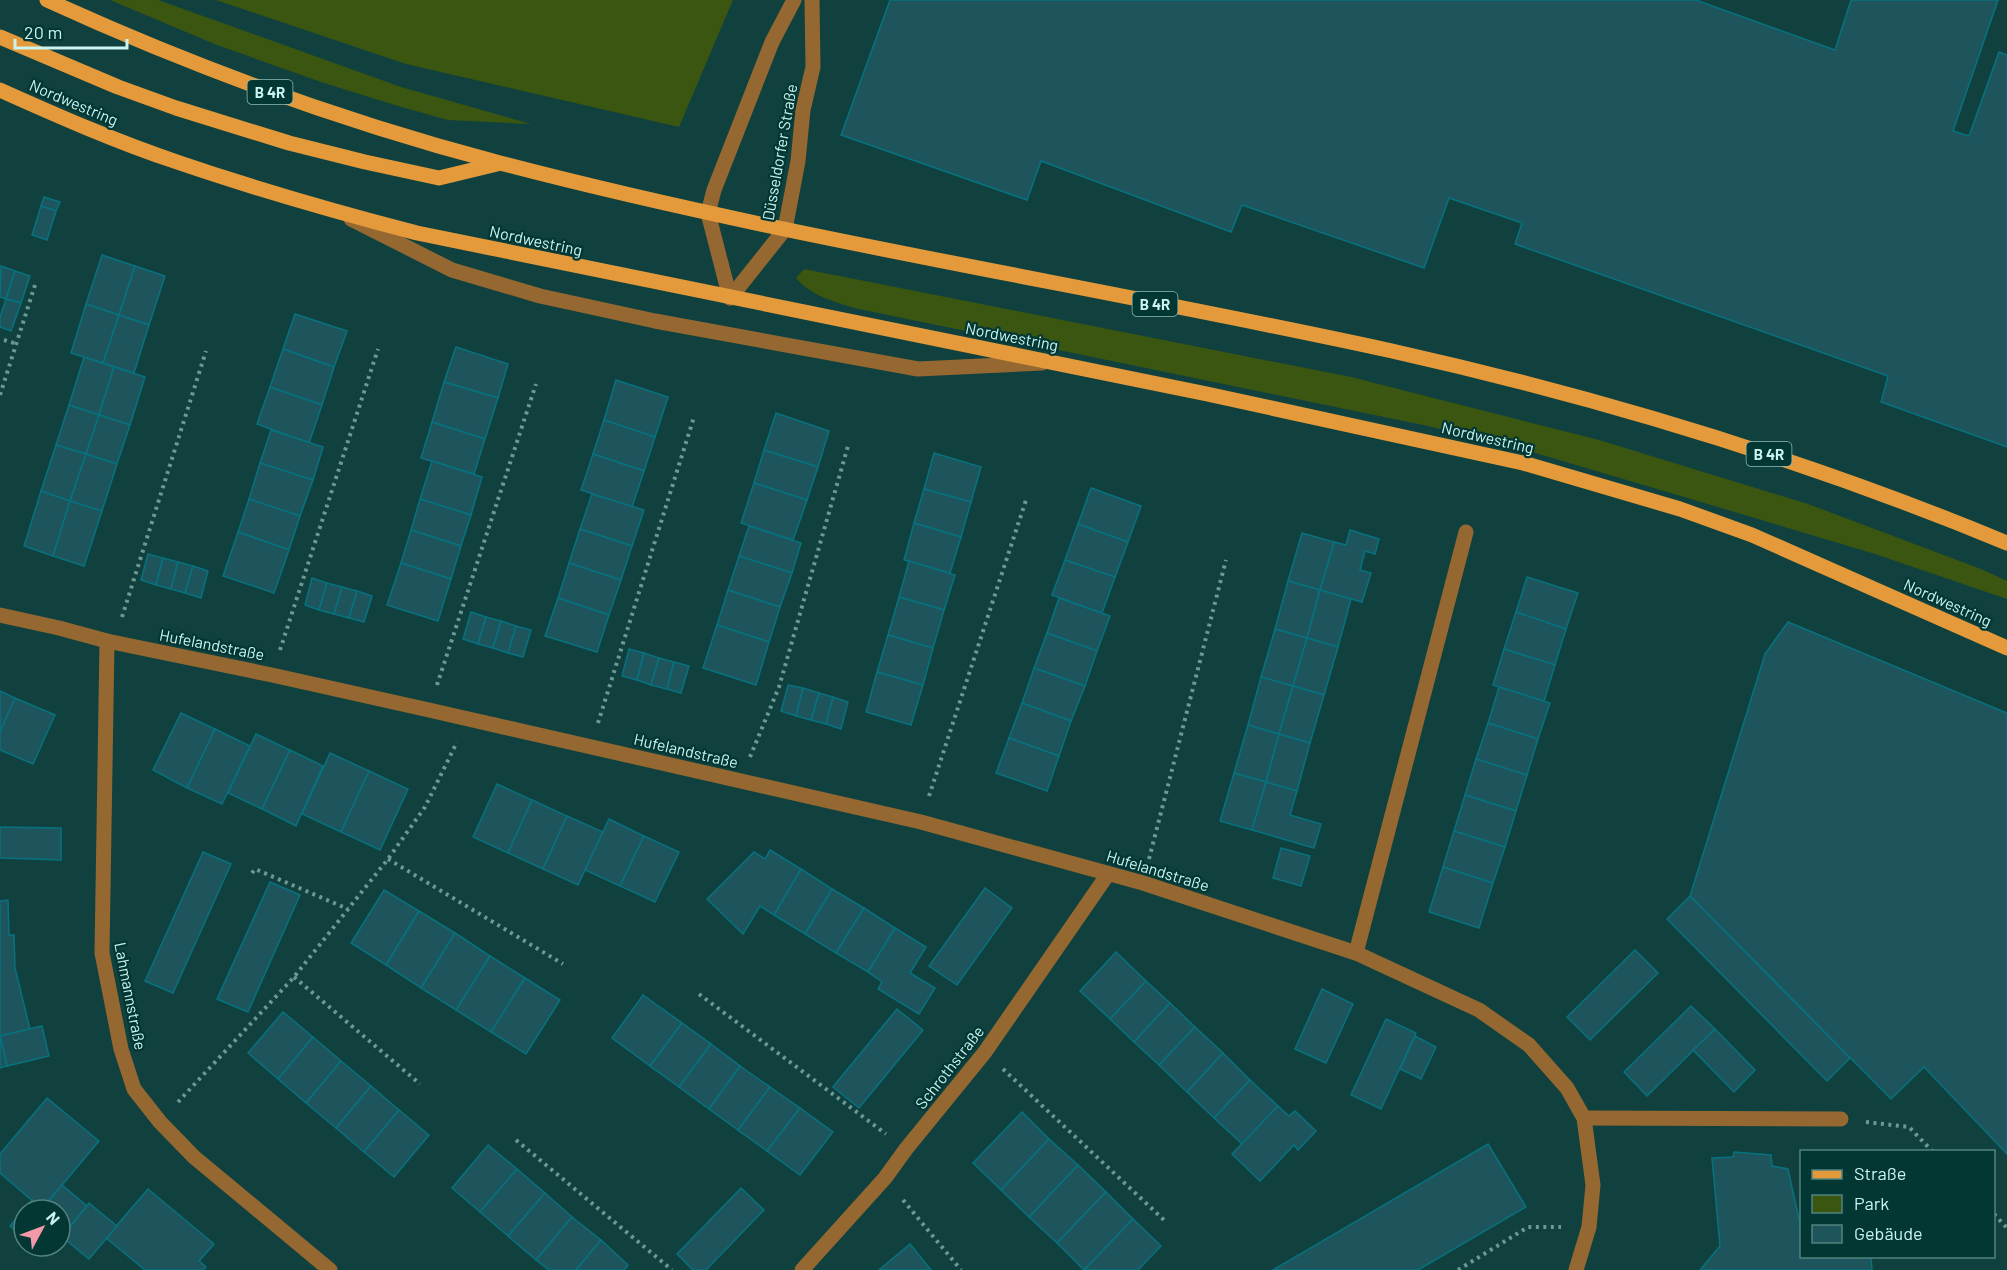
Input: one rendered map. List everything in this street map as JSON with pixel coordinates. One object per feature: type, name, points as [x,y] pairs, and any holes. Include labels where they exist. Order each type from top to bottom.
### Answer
[{"type":"main road","name":"B 4R","points":[[47,0],[195,63],[269,91],[352,119],[500,163],[708,213],[876,250],[1370,347],[1525,384],[1739,444],[1931,513],[2007,543]]},
{"type":"main road","points":[[0,37],[118,87],[176,108],[289,143],[439,178],[500,163]]},
{"type":"main road","name":"Nordwestring","points":[[0,90],[175,162],[338,212],[476,246],[1053,363],[1523,463],[1680,508],[1752,535],[2007,648]]},
{"type":"street","name":"Düsseldorfer Straße","points":[[708,213],[718,180],[772,42],[794,0]]},
{"type":"street","name":"Düsseldorfer Straße","points":[[730,298],[784,229],[798,161],[803,110],[813,67],[812,0]]},
{"type":"street","points":[[338,212],[452,270],[563,301],[655,321],[918,369],[1053,363]]},
{"type":"street","points":[[708,213],[730,298]]},
{"type":"street","points":[[1356,952],[1466,532]]},
{"type":"street","name":"Hufelandstraße","points":[[0,615],[110,642],[272,675],[921,822],[1143,883],[1356,952],[1479,1010],[1529,1045],[1567,1088],[1584,1118],[1593,1185],[1589,1227],[1576,1270]]},
{"type":"street","name":"Lahmannstraße","points":[[110,642],[102,953],[121,1049],[134,1089],[160,1122],[194,1157],[330,1270]]},
{"type":"street","name":"Schrothstraße","points":[[802,1270],[885,1179],[906,1149],[985,1053],[1108,874]]},
{"type":"street","points":[[1584,1118],[1840,1119]]},
{"type":"path","points":[[0,395],[35,285]]},
{"type":"path","points":[[4,340],[17,344]]},
{"type":"path","points":[[272,675],[378,349]]},
{"type":"path","points":[[110,642],[206,351]]},
{"type":"path","points":[[429,710],[536,384]]},
{"type":"path","points":[[591,746],[694,417]]},
{"type":"path","points":[[740,781],[779,687],[848,446]]},
{"type":"path","points":[[921,822],[1027,497]]},
{"type":"path","points":[[1143,883],[1226,560]]},
{"type":"path","points":[[160,1122],[294,977],[388,859],[425,807],[468,719]]},
{"type":"path","points":[[388,859],[562,964]]},
{"type":"path","points":[[252,873],[255,869],[348,909]]},
{"type":"path","points":[[294,977],[420,1084]]},
{"type":"path","points":[[699,994],[906,1149]]},
{"type":"path","points":[[985,1053],[1164,1220]]},
{"type":"path","points":[[1865,1122],[1909,1127],[1931,1150]]},
{"type":"path","points":[[516,1140],[672,1270]]},
{"type":"path","points":[[885,1179],[961,1270]]},
{"type":"path","points":[[1995,1215],[2007,1228]]},
{"type":"path","points":[[1458,1270],[1528,1227],[1589,1227]]},
{"type":"green space","points":[[110,0],[158,0],[401,87],[531,124],[448,120],[398,106],[324,83],[217,45]]},
{"type":"green space","points":[[216,0],[733,0],[679,127],[406,64]]},
{"type":"green space","points":[[804,269],[1351,377],[1599,440],[1808,504],[1981,569],[2007,581],[2007,599],[1875,554],[1532,452],[1428,426],[854,308],[808,289],[796,278]]},
{"type":"building","points":[[890,0],[1696,0],[1835,50],[1851,0],[1998,0],[1953,131],[1969,136],[1999,52],[2007,55],[2007,447],[1881,402],[1888,376],[1515,244],[1522,223],[1449,198],[1424,268],[1242,205],[1231,232],[1041,161],[1027,200],[841,135]]},
{"type":"building","points":[[44,197],[60,202],[56,211],[41,206]]},
{"type":"building","points":[[41,206],[56,211],[47,240],[32,235]]},
{"type":"building","points":[[102,255],[135,266],[119,315],[86,304]]},
{"type":"building","points":[[1,266],[15,271],[6,299],[0,297]]},
{"type":"building","points":[[135,266],[165,276],[149,325],[119,315]]},
{"type":"building","points":[[15,271],[30,276],[21,303],[6,299]]},
{"type":"building","points":[[6,299],[21,303],[11,331],[0,327],[0,317]]},
{"type":"building","points":[[86,304],[119,315],[103,363],[71,353]]},
{"type":"building","points":[[295,314],[347,331],[334,367],[283,349]]},
{"type":"building","points":[[119,315],[149,325],[134,373],[103,363]]},
{"type":"building","points":[[456,347],[508,364],[498,398],[444,382]]},
{"type":"building","points":[[283,349],[334,367],[322,405],[270,387]]},
{"type":"building","points":[[84,357],[114,367],[99,415],[69,405]]},
{"type":"building","points":[[114,367],[145,377],[130,425],[99,415]]},
{"type":"building","points":[[616,380],[668,397],[655,437],[604,420]]},
{"type":"building","points":[[444,382],[498,398],[485,439],[432,422]]},
{"type":"building","points":[[270,387],[322,405],[309,443],[257,424]]},
{"type":"building","points":[[69,405],[99,415],[86,454],[56,445]]},
{"type":"building","points":[[776,413],[829,431],[818,467],[764,450]]},
{"type":"building","points":[[99,415],[130,425],[117,464],[86,454]]},
{"type":"building","points":[[604,420],[655,437],[644,471],[593,454]]},
{"type":"building","points":[[432,422],[485,439],[474,474],[421,458]]},
{"type":"building","points":[[271,430],[323,447],[313,480],[260,463]]},
{"type":"building","points":[[56,445],[86,454],[70,501],[41,491]]},
{"type":"building","points":[[764,450],[818,467],[807,500],[754,483]]},
{"type":"building","points":[[934,453],[981,467],[971,502],[924,489]]},
{"type":"building","points":[[86,454],[117,464],[102,511],[70,501]]},
{"type":"building","points":[[593,454],[644,471],[632,507],[581,490]]},
{"type":"building","points":[[432,461],[482,477],[471,515],[420,499]]},
{"type":"building","points":[[260,463],[313,480],[300,516],[249,499]]},
{"type":"building","points":[[754,483],[807,500],[793,540],[741,523]]},
{"type":"building","points":[[1091,488],[1141,506],[1128,542],[1078,524]]},
{"type":"building","points":[[924,489],[971,502],[961,537],[914,523]]},
{"type":"building","points":[[41,491],[70,501],[53,556],[24,546]]},
{"type":"building","points":[[592,494],[644,510],[632,546],[580,529]]},
{"type":"building","points":[[249,499],[300,516],[289,550],[238,532]]},
{"type":"building","points":[[420,499],[471,515],[461,546],[411,530]]},
{"type":"building","points":[[70,501],[102,511],[84,566],[53,556]]},
{"type":"building","points":[[914,523],[961,537],[950,573],[904,560]]},
{"type":"building","points":[[1078,524],[1128,542],[1115,577],[1065,560]]},
{"type":"building","points":[[749,526],[801,543],[792,573],[739,556]]},
{"type":"building","points":[[580,529],[632,546],[621,580],[569,563]]},
{"type":"building","points":[[411,530],[461,546],[451,579],[401,563]]},
{"type":"building","points":[[1350,530],[1379,539],[1375,554],[1365,551],[1360,570],[1371,573],[1362,602],[1320,590],[1334,542],[1346,545]]},
{"type":"building","points":[[238,532],[289,550],[274,593],[223,576]]},
{"type":"building","points":[[1302,533],[1334,542],[1320,590],[1288,581]]},
{"type":"building","points":[[148,554],[163,558],[156,585],[141,580]]},
{"type":"building","points":[[739,556],[792,573],[780,607],[728,590]]},
{"type":"building","points":[[163,558],[178,562],[171,589],[156,585]]},
{"type":"building","points":[[1065,560],[1115,577],[1102,613],[1052,595]]},
{"type":"building","points":[[909,561],[955,575],[944,610],[899,597]]},
{"type":"building","points":[[178,562],[193,566],[185,593],[171,589]]},
{"type":"building","points":[[401,563],[451,579],[438,621],[387,605]]},
{"type":"building","points":[[569,563],[621,580],[609,615],[558,598]]},
{"type":"building","points":[[193,566],[208,571],[201,598],[185,593]]},
{"type":"building","points":[[1527,577],[1578,593],[1566,629],[1516,612]]},
{"type":"building","points":[[312,578],[327,583],[319,610],[305,605]]},
{"type":"building","points":[[1288,581],[1320,590],[1307,638],[1275,629]]},
{"type":"building","points":[[327,583],[342,587],[334,614],[319,610]]},
{"type":"building","points":[[342,587],[357,591],[349,618],[334,614]]},
{"type":"building","points":[[728,590],[780,607],[769,642],[717,625]]},
{"type":"building","points":[[1320,590],[1351,599],[1338,647],[1307,638]]},
{"type":"building","points":[[357,591],[372,596],[364,622],[349,618]]},
{"type":"building","points":[[899,597],[944,610],[933,648],[888,635]]},
{"type":"building","points":[[558,598],[609,615],[597,652],[545,636]]},
{"type":"building","points":[[1059,598],[1110,616],[1097,651],[1047,633]]},
{"type":"building","points":[[471,612],[486,617],[478,644],[463,639]]},
{"type":"building","points":[[1516,612],[1566,629],[1555,665],[1504,649]]},
{"type":"building","points":[[486,617],[501,621],[493,648],[478,644]]},
{"type":"building","points":[[501,621],[516,626],[508,653],[493,648]]},
{"type":"building","points":[[1788,622],[2007,713],[2007,1154],[1924,1067],[1891,1099],[1690,896],[1765,654]]},
{"type":"building","points":[[717,625],[769,642],[756,685],[703,668]]},
{"type":"building","points":[[516,626],[531,630],[523,657],[508,653]]},
{"type":"building","points":[[1275,629],[1307,638],[1293,686],[1261,677]]},
{"type":"building","points":[[1047,633],[1097,651],[1085,686],[1034,668]]},
{"type":"building","points":[[888,635],[933,648],[923,685],[877,672]]},
{"type":"building","points":[[1307,638],[1338,647],[1324,695],[1293,686]]},
{"type":"building","points":[[629,649],[644,653],[637,680],[622,676]]},
{"type":"building","points":[[1504,649],[1555,665],[1544,701],[1493,685]]},
{"type":"building","points":[[644,653],[659,658],[651,685],[637,680]]},
{"type":"building","points":[[659,658],[674,662],[667,689],[651,685]]},
{"type":"building","points":[[674,662],[689,666],[681,693],[667,689]]},
{"type":"building","points":[[1034,668],[1085,686],[1071,721],[1022,703]]},
{"type":"building","points":[[877,672],[923,685],[911,725],[866,712]]},
{"type":"building","points":[[1261,677],[1293,686],[1279,734],[1248,725]]},
{"type":"building","points":[[788,685],[803,688],[796,716],[781,711]]},
{"type":"building","points":[[1293,686],[1324,695],[1310,743],[1279,734]]},
{"type":"building","points":[[1499,687],[1550,703],[1538,739],[1488,723]]},
{"type":"building","points":[[803,688],[819,693],[811,720],[796,716]]},
{"type":"building","points":[[0,691],[15,698],[0,732]]},
{"type":"building","points":[[819,693],[833,697],[826,724],[811,720]]},
{"type":"building","points":[[833,697],[848,702],[841,729],[826,724]]},
{"type":"building","points":[[15,698],[55,715],[33,764],[0,750],[0,732]]},
{"type":"building","points":[[1022,703],[1071,721],[1059,756],[1009,738]]},
{"type":"building","points":[[181,713],[215,729],[187,788],[153,770]]},
{"type":"building","points":[[1488,723],[1538,739],[1527,775],[1476,759]]},
{"type":"building","points":[[1248,725],[1279,734],[1266,782],[1234,773]]},
{"type":"building","points":[[215,729],[250,746],[222,804],[187,788]]},
{"type":"building","points":[[256,734],[290,750],[262,809],[228,793]]},
{"type":"building","points":[[1279,734],[1310,743],[1297,791],[1266,782]]},
{"type":"building","points":[[1009,738],[1059,756],[1047,791],[996,773]]},
{"type":"building","points":[[290,750],[323,766],[296,826],[262,809]]},
{"type":"building","points":[[330,753],[369,771],[341,832],[302,814]]},
{"type":"building","points":[[1476,759],[1527,775],[1516,811],[1465,795]]},
{"type":"building","points":[[369,771],[408,789],[380,850],[341,832]]},
{"type":"building","points":[[1234,773],[1266,782],[1252,830],[1220,821]]},
{"type":"building","points":[[1266,782],[1297,791],[1290,815],[1321,824],[1314,848],[1252,830]]},
{"type":"building","points":[[497,784],[532,800],[508,853],[473,837]]},
{"type":"building","points":[[1465,795],[1516,811],[1505,847],[1454,831]]},
{"type":"building","points":[[532,800],[567,816],[543,869],[508,853]]},
{"type":"building","points":[[567,816],[603,832],[578,885],[543,869]]},
{"type":"building","points":[[609,819],[644,836],[620,886],[585,870]]},
{"type":"building","points":[[0,827],[61,828],[61,860],[0,858]]},
{"type":"building","points":[[1454,831],[1505,847],[1493,883],[1443,867]]},
{"type":"building","points":[[644,836],[679,852],[655,902],[620,886]]},
{"type":"building","points":[[1281,848],[1310,856],[1301,886],[1273,878]]},
{"type":"building","points":[[770,850],[801,869],[774,915],[760,906],[743,934],[707,899],[754,852],[765,859]]},
{"type":"building","points":[[203,852],[231,864],[173,993],[145,981]]},
{"type":"building","points":[[1443,867],[1493,883],[1479,928],[1429,912]]},
{"type":"building","points":[[801,869],[832,889],[805,934],[774,915]]},
{"type":"building","points":[[270,882],[300,895],[248,1012],[217,999]]},
{"type":"building","points":[[985,888],[1012,908],[957,985],[929,966]]},
{"type":"building","points":[[832,889],[864,908],[836,953],[805,934]]},
{"type":"building","points":[[384,890],[419,911],[386,965],[351,943]]},
{"type":"building","points":[[1690,896],[1850,1058],[1827,1081],[1667,919]]},
{"type":"building","points":[[8,900],[9,935],[14,935],[15,968],[30,1029],[0,1036],[0,901]]},
{"type":"building","points":[[864,908],[895,928],[868,972],[836,953]]},
{"type":"building","points":[[419,911],[455,933],[421,988],[386,965]]},
{"type":"building","points":[[895,928],[926,947],[910,973],[935,988],[919,1014],[878,989],[882,982],[868,972]]},
{"type":"building","points":[[455,933],[490,956],[456,1010],[421,988]]},
{"type":"building","points":[[1635,950],[1658,973],[1590,1040],[1567,1017]]},
{"type":"building","points":[[1116,952],[1146,981],[1110,1019],[1080,991]]},
{"type":"building","points":[[490,956],[525,978],[491,1032],[456,1010]]},
{"type":"building","points":[[525,978],[560,1000],[526,1054],[491,1032]]},
{"type":"building","points":[[1146,981],[1170,1003],[1134,1042],[1110,1019]]},
{"type":"building","points":[[1322,989],[1353,1004],[1326,1063],[1295,1049]]},
{"type":"building","points":[[643,995],[682,1023],[650,1066],[612,1038]]},
{"type":"building","points":[[1170,1003],[1195,1027],[1159,1065],[1134,1042]]},
{"type":"building","points":[[1691,1006],[1715,1029],[1647,1096],[1624,1072]]},
{"type":"building","points":[[897,1009],[923,1030],[859,1108],[833,1087]]},
{"type":"building","points":[[283,1012],[313,1037],[278,1079],[248,1053]]},
{"type":"building","points":[[1386,1019],[1416,1033],[1381,1109],[1351,1095]]},
{"type":"building","points":[[682,1023],[711,1044],[679,1087],[650,1066]]},
{"type":"building","points":[[42,1026],[49,1056],[7,1066],[0,1036]]},
{"type":"building","points":[[1195,1027],[1223,1053],[1187,1092],[1159,1065]]},
{"type":"building","points":[[1715,1029],[1755,1070],[1734,1092],[1693,1050]]},
{"type":"building","points":[[0,1036],[7,1066],[0,1068]]},
{"type":"building","points":[[1415,1036],[1436,1047],[1421,1079],[1400,1069]]},
{"type":"building","points":[[313,1037],[341,1061],[306,1103],[278,1079]]},
{"type":"building","points":[[711,1044],[740,1066],[709,1109],[679,1087]]},
{"type":"building","points":[[1223,1053],[1250,1080],[1214,1118],[1187,1092]]},
{"type":"building","points":[[341,1061],[371,1086],[336,1128],[306,1103]]},
{"type":"building","points":[[740,1066],[770,1087],[738,1130],[709,1109]]},
{"type":"building","points":[[1250,1080],[1278,1106],[1242,1144],[1214,1118]]},
{"type":"building","points":[[371,1086],[399,1110],[364,1152],[336,1128]]},
{"type":"building","points":[[770,1087],[800,1108],[767,1151],[738,1130]]},
{"type":"building","points":[[47,1098],[99,1141],[51,1198],[29,1198],[0,1173],[0,1154]]},
{"type":"building","points":[[1278,1106],[1289,1116],[1295,1111],[1316,1131],[1298,1150],[1294,1145],[1260,1181],[1232,1154]]},
{"type":"building","points":[[800,1108],[833,1132],[800,1175],[767,1151]]},
{"type":"building","points":[[399,1110],[429,1135],[394,1177],[364,1152]]},
{"type":"building","points":[[1022,1112],[1049,1139],[1001,1190],[973,1163]]},
{"type":"building","points":[[1049,1139],[1078,1165],[1029,1217],[1001,1190]]},
{"type":"building","points":[[1488,1144],[1526,1207],[1418,1270],[1273,1270]]},
{"type":"building","points":[[488,1145],[517,1169],[480,1212],[452,1188]]},
{"type":"building","points":[[1734,1152],[1771,1155],[1772,1166],[1788,1169],[1800,1224],[1800,1258],[1871,1258],[1872,1270],[1700,1270],[1720,1246],[1712,1158],[1733,1157]]},
{"type":"building","points":[[1078,1165],[1106,1192],[1057,1243],[1029,1217]]},
{"type":"building","points":[[517,1169],[545,1193],[508,1236],[480,1212]]},
{"type":"building","points":[[62,1185],[87,1206],[72,1224],[72,1198],[51,1198]]},
{"type":"building","points":[[741,1188],[764,1210],[706,1270],[693,1270],[677,1254]]},
{"type":"building","points":[[148,1189],[214,1244],[199,1261],[206,1267],[203,1270],[145,1270],[106,1238]]},
{"type":"building","points":[[1106,1192],[1133,1219],[1084,1270],[1057,1243]]},
{"type":"building","points":[[545,1193],[572,1217],[536,1260],[508,1236]]},
{"type":"building","points":[[89,1203],[117,1226],[89,1259],[72,1245],[72,1224]]},
{"type":"building","points":[[572,1217],[601,1240],[576,1270],[549,1270],[536,1260]]},
{"type":"building","points":[[1133,1219],[1161,1246],[1138,1270],[1084,1270]]},
{"type":"building","points":[[601,1240],[628,1265],[624,1270],[576,1270]]},
{"type":"building","points":[[910,1244],[931,1270],[879,1270]]}]
